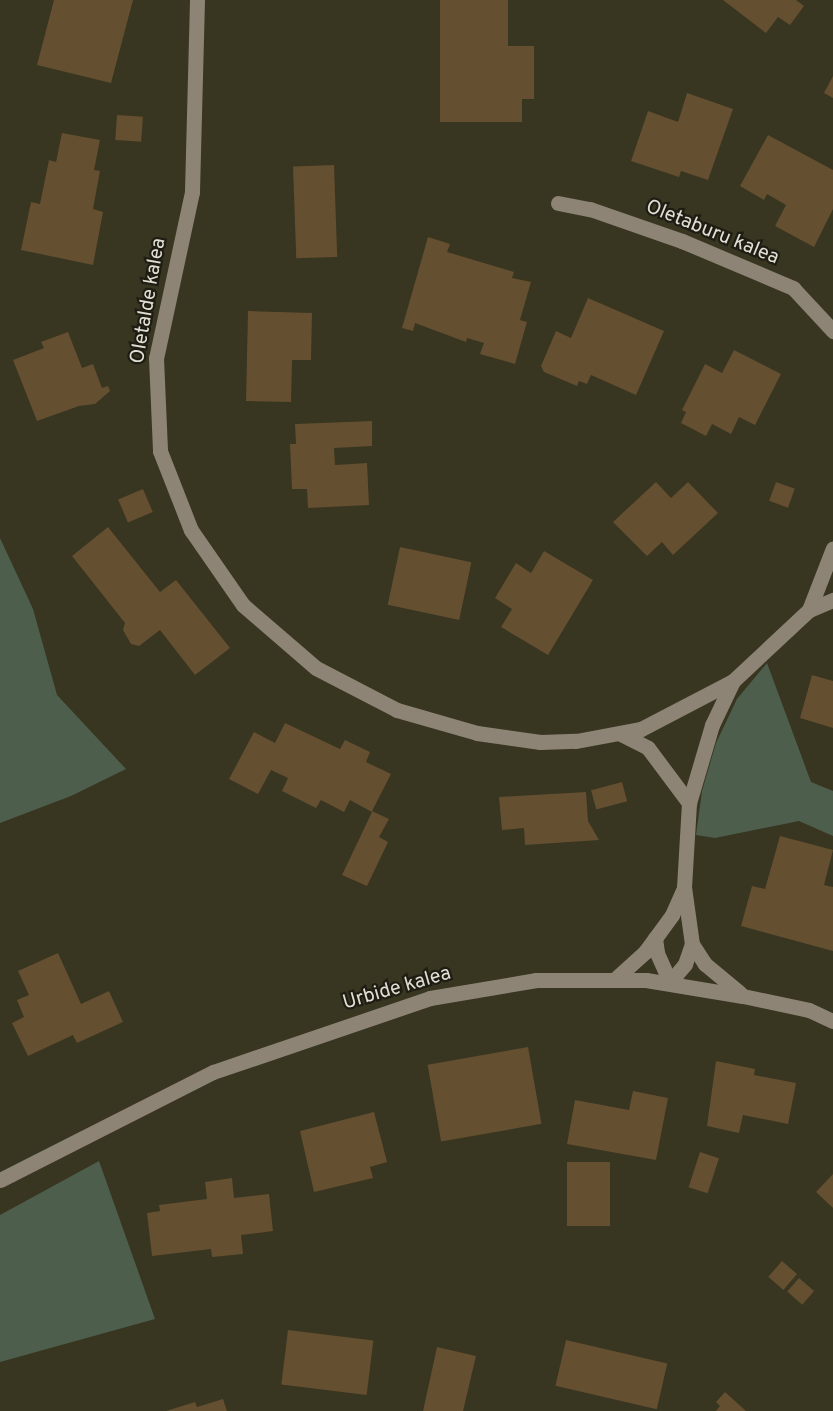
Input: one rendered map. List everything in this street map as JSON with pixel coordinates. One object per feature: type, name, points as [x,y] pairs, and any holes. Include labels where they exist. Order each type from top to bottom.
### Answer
[{"type":"street","name":"Oletalde kalea","points":[[196,0],[192,192],[156,358],[160,451],[191,530],[243,605],[316,668],[397,710],[477,733],[540,742],[621,734],[641,729],[733,681],[809,610],[833,600]]},
{"type":"street","name":"Oletaburu kalea","points":[[558,203],[590,209],[682,241],[793,288],[833,331]]},
{"type":"street","points":[[809,610],[833,548]]},
{"type":"street","name":"Oletalde kalea","points":[[684,887],[689,803],[712,725],[733,681]]},
{"type":"street","points":[[621,734],[648,748],[689,803]]},
{"type":"street","points":[[614,980],[655,938],[672,915],[684,887]]},
{"type":"street","points":[[684,887],[692,944],[705,964],[743,996]]},
{"type":"street","points":[[655,938],[657,953],[670,982],[685,964],[692,944]]},
{"type":"street","name":"Urbide kalea","points":[[0,1180],[213,1072],[293,1042],[430,998],[536,980],[670,982],[809,1010],[833,1021]]},
{"type":"green space","points":[[0,538],[33,609],[57,695],[126,769],[71,796],[0,823]]},
{"type":"green space","points":[[767,663],[811,782],[833,791],[833,836],[799,821],[715,838],[696,835],[702,791],[716,743],[737,699]]},
{"type":"green space","points":[[99,1161],[155,1319],[0,1362],[0,1215]]},
{"type":"building","points":[[54,0],[133,0],[111,83],[37,65]]},
{"type":"building","points":[[440,0],[508,0],[508,46],[534,46],[534,99],[522,99],[522,122],[440,122]]},
{"type":"building","points":[[723,0],[796,0],[804,6],[790,25],[778,17],[766,33]]},
{"type":"building","points":[[833,76],[833,98],[824,93]]},
{"type":"building","points":[[687,93],[733,109],[708,180],[681,171],[679,177],[631,161],[648,111],[678,122]]},
{"type":"building","points":[[117,115],[143,117],[141,142],[115,140]]},
{"type":"building","points":[[62,133],[100,140],[94,170],[100,171],[93,209],[103,212],[93,265],[21,250],[31,202],[40,204],[49,160],[56,162]]},
{"type":"building","points":[[768,135],[833,170],[833,209],[814,247],[775,226],[786,205],[767,194],[764,200],[740,186]]},
{"type":"building","points":[[334,165],[337,257],[296,258],[293,166]]},
{"type":"building","points":[[428,237],[450,244],[447,252],[514,272],[512,278],[531,282],[520,320],[527,322],[515,364],[480,354],[484,343],[467,338],[466,342],[415,323],[413,331],[402,328]]},
{"type":"building","points":[[588,298],[664,331],[636,395],[591,375],[587,384],[579,381],[577,386],[544,372],[541,366],[556,331],[571,338]]},
{"type":"building","points":[[248,311],[312,313],[311,360],[292,360],[291,402],[246,401]]},
{"type":"building","points":[[68,332],[82,368],[93,364],[102,388],[108,386],[110,391],[95,404],[79,406],[37,421],[13,360],[44,348],[41,342]]},
{"type":"building","points":[[734,350],[781,374],[755,425],[739,417],[731,434],[712,424],[706,436],[681,423],[686,412],[682,410],[705,364],[722,373]]},
{"type":"building","points":[[372,421],[372,446],[334,448],[335,465],[367,463],[369,505],[308,508],[307,489],[292,489],[290,444],[296,444],[295,424]]},
{"type":"building","points":[[656,482],[671,498],[688,482],[718,513],[673,555],[662,542],[647,556],[613,522]]},
{"type":"building","points":[[776,482],[795,489],[788,508],[769,501]]},
{"type":"building","points":[[143,489],[153,512],[128,523],[118,500]]},
{"type":"building","points":[[108,527],[160,592],[176,580],[230,648],[195,675],[160,630],[139,646],[131,644],[123,630],[125,623],[72,556]]},
{"type":"building","points":[[400,547],[471,562],[459,620],[388,605]]},
{"type":"building","points":[[544,551],[593,580],[548,655],[501,627],[512,609],[495,598],[516,563],[531,573]]},
{"type":"building","points":[[812,675],[833,681],[833,728],[800,718]]},
{"type":"building","points":[[285,723],[340,749],[345,740],[370,752],[366,762],[391,774],[372,811],[389,819],[379,837],[388,842],[367,886],[342,875],[372,812],[350,800],[344,812],[321,800],[316,808],[282,791],[288,778],[271,770],[258,794],[229,779],[254,732],[275,743]]},
{"type":"building","points":[[622,782],[627,801],[596,810],[591,790]]},
{"type":"building","points":[[586,792],[588,821],[599,840],[525,845],[524,828],[502,830],[499,797]]},
{"type":"building","points":[[780,836],[833,850],[824,885],[833,887],[833,951],[741,926],[752,886],[765,889]]},
{"type":"building","points":[[58,953],[81,1004],[109,991],[123,1022],[77,1043],[73,1035],[28,1056],[12,1023],[24,1017],[17,1000],[29,995],[18,971]]},
{"type":"building","points":[[528,1047],[542,1124],[441,1142],[428,1065]]},
{"type":"building","points":[[716,1061],[755,1069],[754,1075],[796,1083],[788,1124],[743,1115],[739,1133],[707,1126]]},
{"type":"building","points":[[633,1091],[668,1098],[656,1160],[567,1144],[575,1100],[629,1110]]},
{"type":"building","points":[[374,1112],[387,1162],[370,1167],[373,1178],[314,1192],[300,1131]]},
{"type":"building","points":[[700,1152],[719,1158],[708,1193],[689,1187]]},
{"type":"building","points":[[567,1162],[610,1162],[610,1226],[567,1226]]},
{"type":"building","points":[[833,1174],[833,1208],[816,1192]]},
{"type":"building","points":[[232,1178],[234,1198],[269,1194],[273,1231],[241,1235],[243,1254],[212,1257],[211,1249],[152,1256],[147,1213],[160,1211],[159,1205],[207,1199],[205,1182]]},
{"type":"building","points":[[782,1261],[797,1274],[783,1290],[768,1277]]},
{"type":"building","points":[[799,1278],[814,1291],[802,1305],[787,1292]]},
{"type":"building","points":[[288,1330],[373,1340],[367,1395],[281,1385]]},
{"type":"building","points":[[566,1340],[667,1363],[657,1409],[555,1386]]},
{"type":"building","points":[[437,1347],[476,1356],[463,1411],[423,1411]]},
{"type":"building","points":[[725,1392],[746,1411],[716,1411],[720,1406],[716,1402]]},
{"type":"building","points":[[223,1399],[227,1411],[166,1411],[195,1402],[197,1407]]}]
